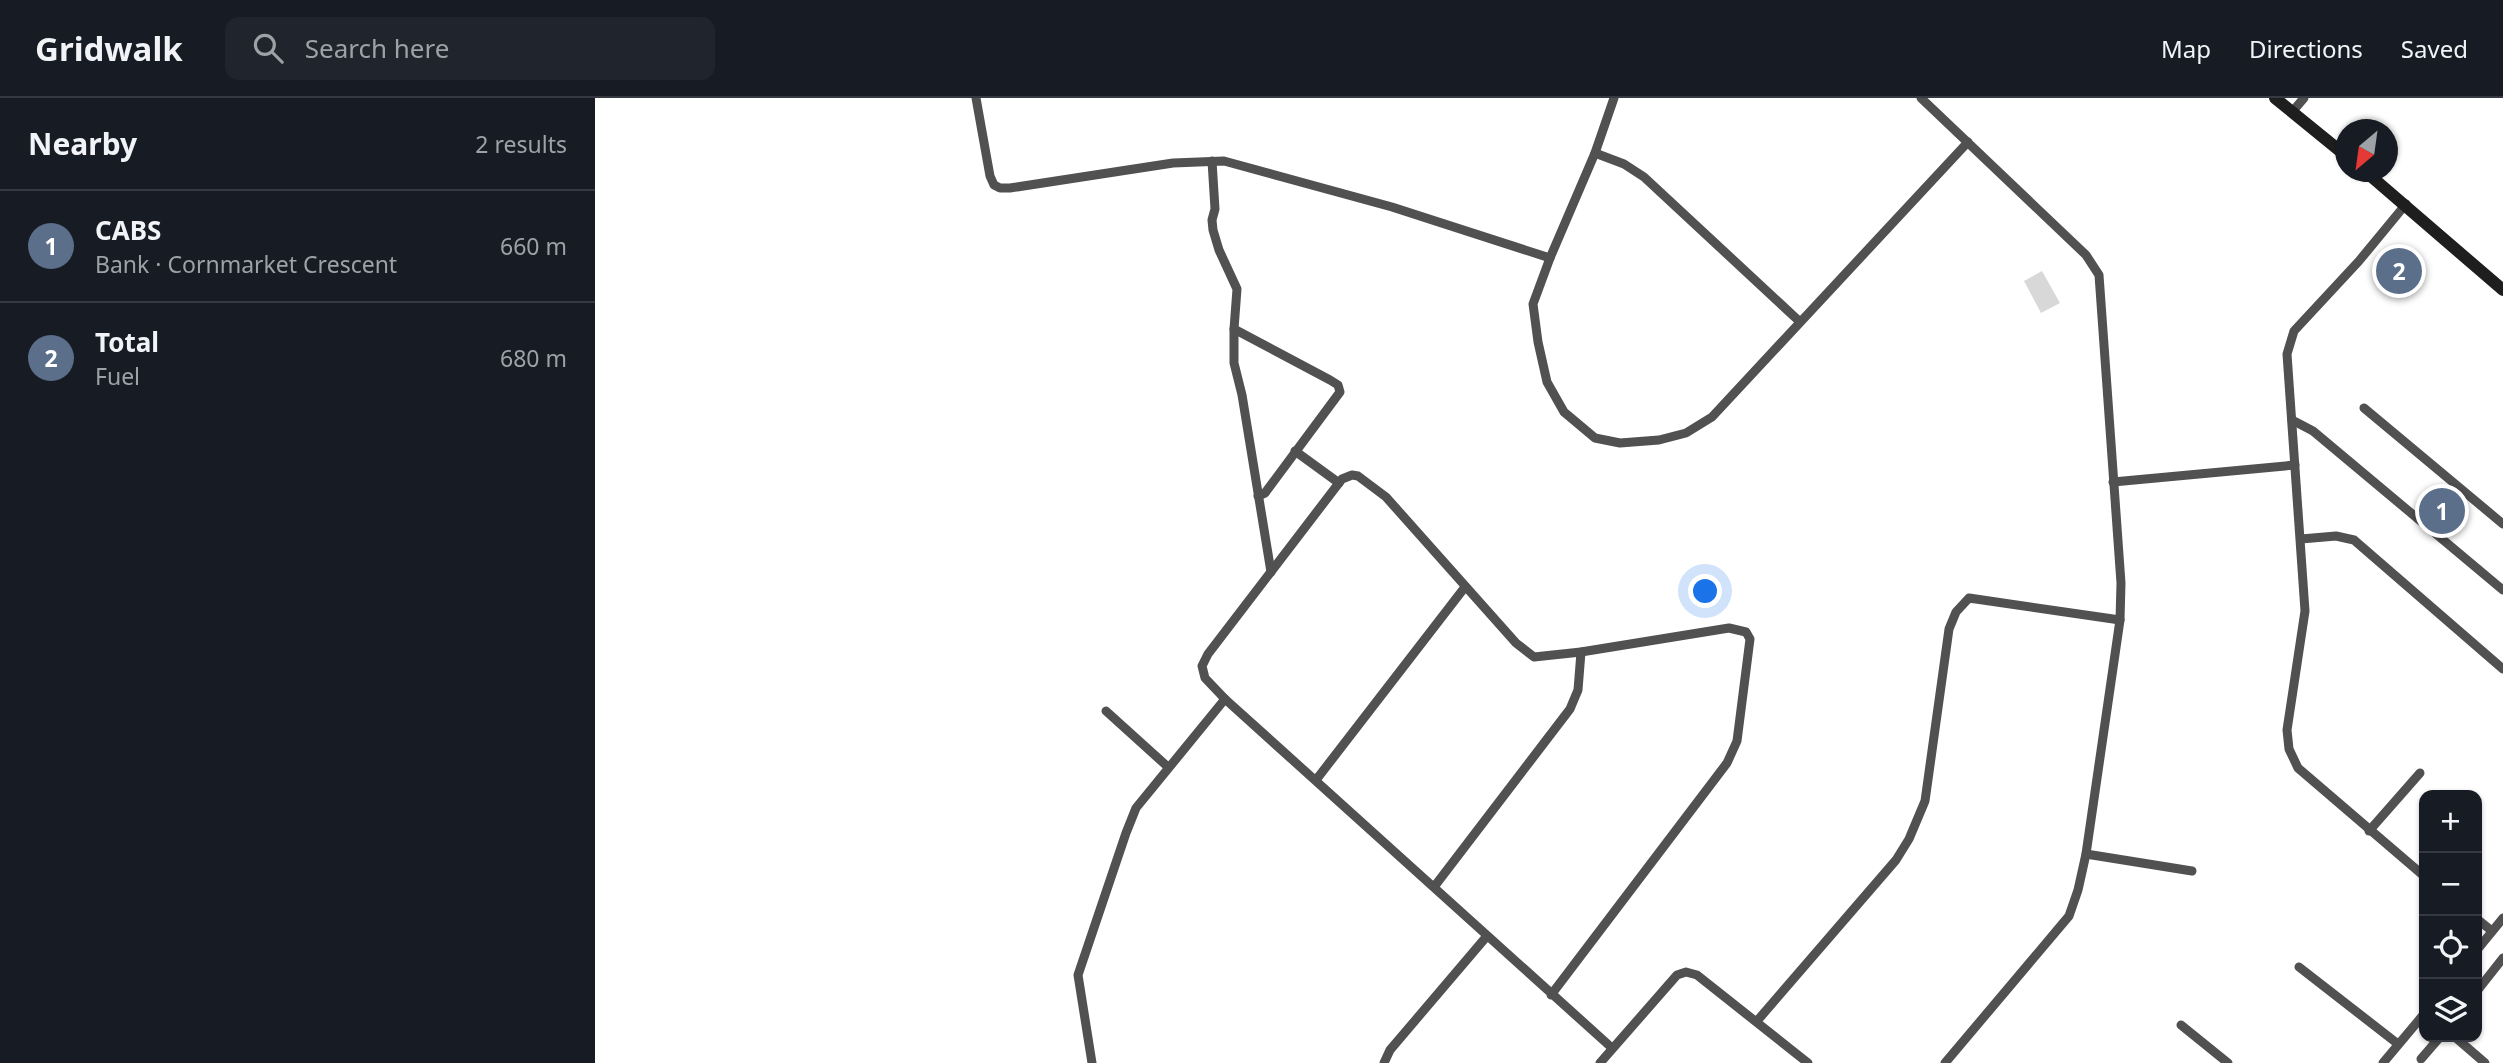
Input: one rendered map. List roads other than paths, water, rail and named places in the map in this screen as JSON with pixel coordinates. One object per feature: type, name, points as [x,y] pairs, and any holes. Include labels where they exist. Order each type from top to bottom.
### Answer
[{"type":"street","points":[[977,98],[990,176],[994,185],[1000,188],[1173,163],[1224,161],[1392,206],[1550,258]]},
{"type":"street","points":[[1614,98],[1595,153],[1533,304],[1547,382],[1564,412],[1595,438],[1620,443],[1659,440],[1686,433],[1712,417],[1968,142]]},
{"type":"street","points":[[1921,98],[2086,255],[2099,275],[2121,583],[2120,620],[2086,854],[2069,916],[1945,1063]]},
{"type":"street","points":[[2275,98],[2335,146]]},
{"type":"street","points":[[2292,112],[2304,98]]},
{"type":"street","points":[[1595,153],[1624,164],[1644,177],[1799,321]]},
{"type":"street","points":[[1212,160],[1215,209],[1213,230],[1237,289],[1234,363],[1242,396],[1271,572]]},
{"type":"street","points":[[2378,182],[2503,290]]},
{"type":"street","points":[[2406,204],[2359,261],[2294,331],[2287,354],[2305,611],[2287,730],[2290,749],[2298,768],[2419,872]]},
{"type":"street","points":[[1234,329],[1338,385],[1340,392],[1265,493],[1258,496]]},
{"type":"street","points":[[2364,408],[2503,524]]},
{"type":"street","points":[[2292,420],[2313,431],[2503,590]]},
{"type":"street","points":[[1295,452],[1339,483]]},
{"type":"street","points":[[2113,482],[2295,465]]},
{"type":"street","points":[[1551,995],[1727,763],[1737,741],[1750,639],[1746,632],[1729,628],[1534,657],[1516,643],[1386,498],[1359,476],[1352,475],[1342,479],[1208,654],[1202,666],[1205,678],[1225,699],[1551,995],[1612,1048]]},
{"type":"street","points":[[2301,539],[2336,536],[2354,540],[2503,669]]},
{"type":"street","points":[[1316,780],[1465,587]]},
{"type":"street","points":[[1757,1021],[1896,860],[1909,839],[1925,801],[1949,629],[1956,611],[1969,598],[2120,620]]},
{"type":"street","points":[[1434,887],[1570,709],[1578,690],[1581,652]]},
{"type":"street","points":[[1092,1063],[1078,975],[1136,808],[1225,699]]},
{"type":"street","points":[[1106,711],[1168,767]]},
{"type":"street","points":[[2369,831],[2420,773]]},
{"type":"street","points":[[2086,854],[2192,871]]},
{"type":"street","points":[[2482,944],[2503,918]]},
{"type":"street","points":[[2482,923],[2492,932]]},
{"type":"street","points":[[1384,1063],[1390,1050],[1487,936]]},
{"type":"street","points":[[2482,985],[2503,958]]},
{"type":"street","points":[[2299,967],[2398,1044]]},
{"type":"street","points":[[1600,1063],[1677,975],[1686,972],[1697,975],[1808,1063]]},
{"type":"street","points":[[2383,1063],[2419,1020]]},
{"type":"street","points":[[2181,1025],[2228,1063]]},
{"type":"street","points":[[2421,1059],[2436,1042]]},
{"type":"street","points":[[2461,1042],[2485,1063]]},
{"type":"place","name":"Total","points":[[2399,271]]},
{"type":"place","name":"CABS","points":[[2442,511]]}]
